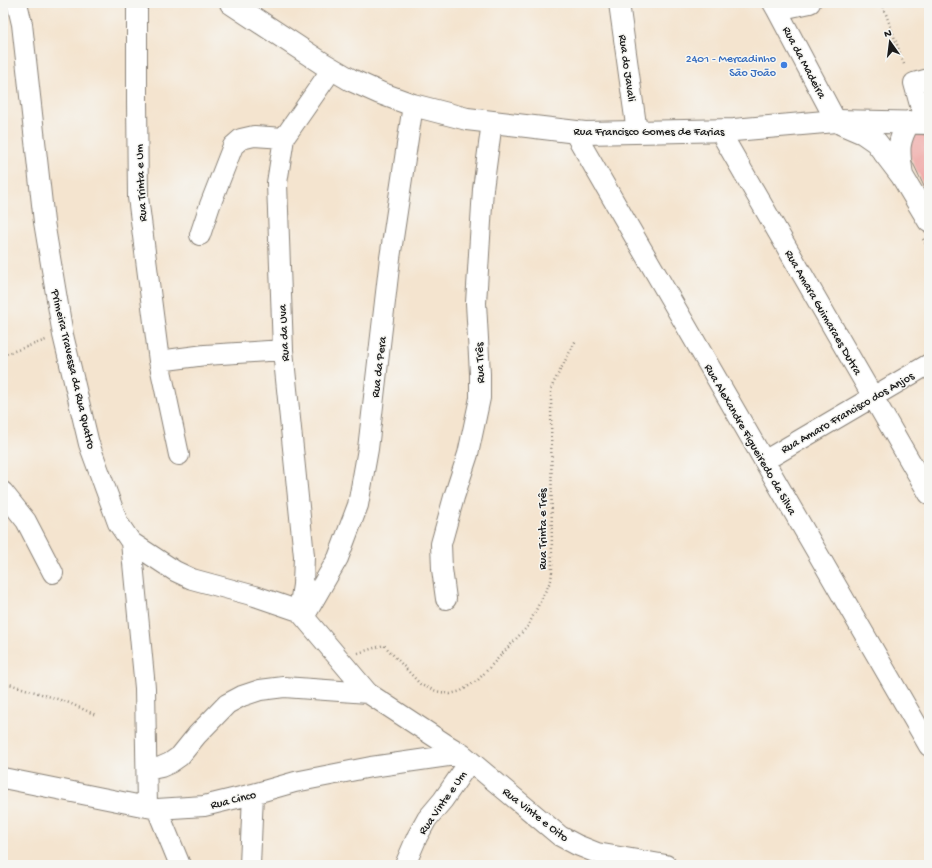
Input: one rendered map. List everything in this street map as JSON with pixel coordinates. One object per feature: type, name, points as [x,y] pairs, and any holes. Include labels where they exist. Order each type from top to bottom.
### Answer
[{"type":"street","name":"Primeira Travessa da Rua Quatro","points":[[17,3],[22,24],[44,222],[63,335],[89,444],[118,523],[131,542],[175,571],[192,579],[255,596],[301,614]]},
{"type":"street","name":"Rua Trinta e Um","points":[[137,3],[138,198],[159,361],[179,455]]},
{"type":"street","name":"Rua Francisco Gomes de Farias","points":[[231,3],[350,80],[413,105],[467,119],[585,133],[734,130],[836,121],[921,123]]},
{"type":"street","name":"Rua do Javali","points":[[620,3],[637,132]]},
{"type":"street","points":[[775,6],[810,3]]},
{"type":"street","name":"Rua da Madeira","points":[[775,6],[836,121]]},
{"type":"street","name":"Rua da Uva","points":[[301,614],[304,556],[283,350],[277,183],[284,138],[332,69]]},
{"type":"street","points":[[902,176],[899,149],[903,133],[921,123],[922,81]]},
{"type":"street","name":"Rua da Pera","points":[[301,614],[338,558],[358,505],[368,449],[390,258],[413,105]]},
{"type":"street","points":[[836,121],[863,133],[876,142],[902,176],[929,221]]},
{"type":"street","name":"Rua Três","points":[[446,599],[442,569],[441,544],[468,454],[480,398],[476,303],[483,189],[492,122]]},
{"type":"street","name":"Rua Amara Guimaraes Dutra","points":[[719,130],[929,494]]},
{"type":"street","name":"Rua Alexandre Figueiredo da Silva","points":[[574,132],[929,746]]},
{"type":"street","points":[[200,235],[233,146],[241,139],[254,136],[284,138]]},
{"type":"street","points":[[159,361],[205,355],[283,350]]},
{"type":"street","name":"Rua Amaro Francisco dos Anjos","points":[[764,461],[929,364]]},
{"type":"street","points":[[3,492],[26,520],[53,573]]},
{"type":"street","points":[[131,542],[145,688],[147,770],[152,808],[180,865]]},
{"type":"street","points":[[301,614],[368,693],[466,758]]},
{"type":"street","points":[[147,770],[161,767],[180,756],[197,735],[227,704],[242,696],[260,690],[284,687],[368,693]]},
{"type":"street","name":"Rua Cinco","points":[[3,778],[152,808],[204,806],[302,780],[371,767],[466,758]]},
{"type":"street","name":"Rua Vinte e Um","points":[[405,865],[417,837],[427,819],[443,800],[466,758]]},
{"type":"street","name":"Rua Vinte e Oito","points":[[466,758],[560,836],[597,853],[666,865]]},
{"type":"street","points":[[250,865],[253,794]]},
{"type":"path","points":[[882,3],[908,77],[922,81]]},
{"type":"path","points":[[3,355],[63,335]]},
{"type":"path","name":"Rua Trinta e Três","points":[[338,659],[384,645],[421,685],[436,691],[450,694],[460,691],[478,680],[528,626],[551,580],[551,390],[576,340]]},
{"type":"path","points":[[3,682],[67,702],[96,715]]},
{"type":"building","points":[[914,134],[929,135],[929,197],[905,146]]},
{"type":"place","name":"2401 - Mercadinho São João","points":[[784,65]]}]
